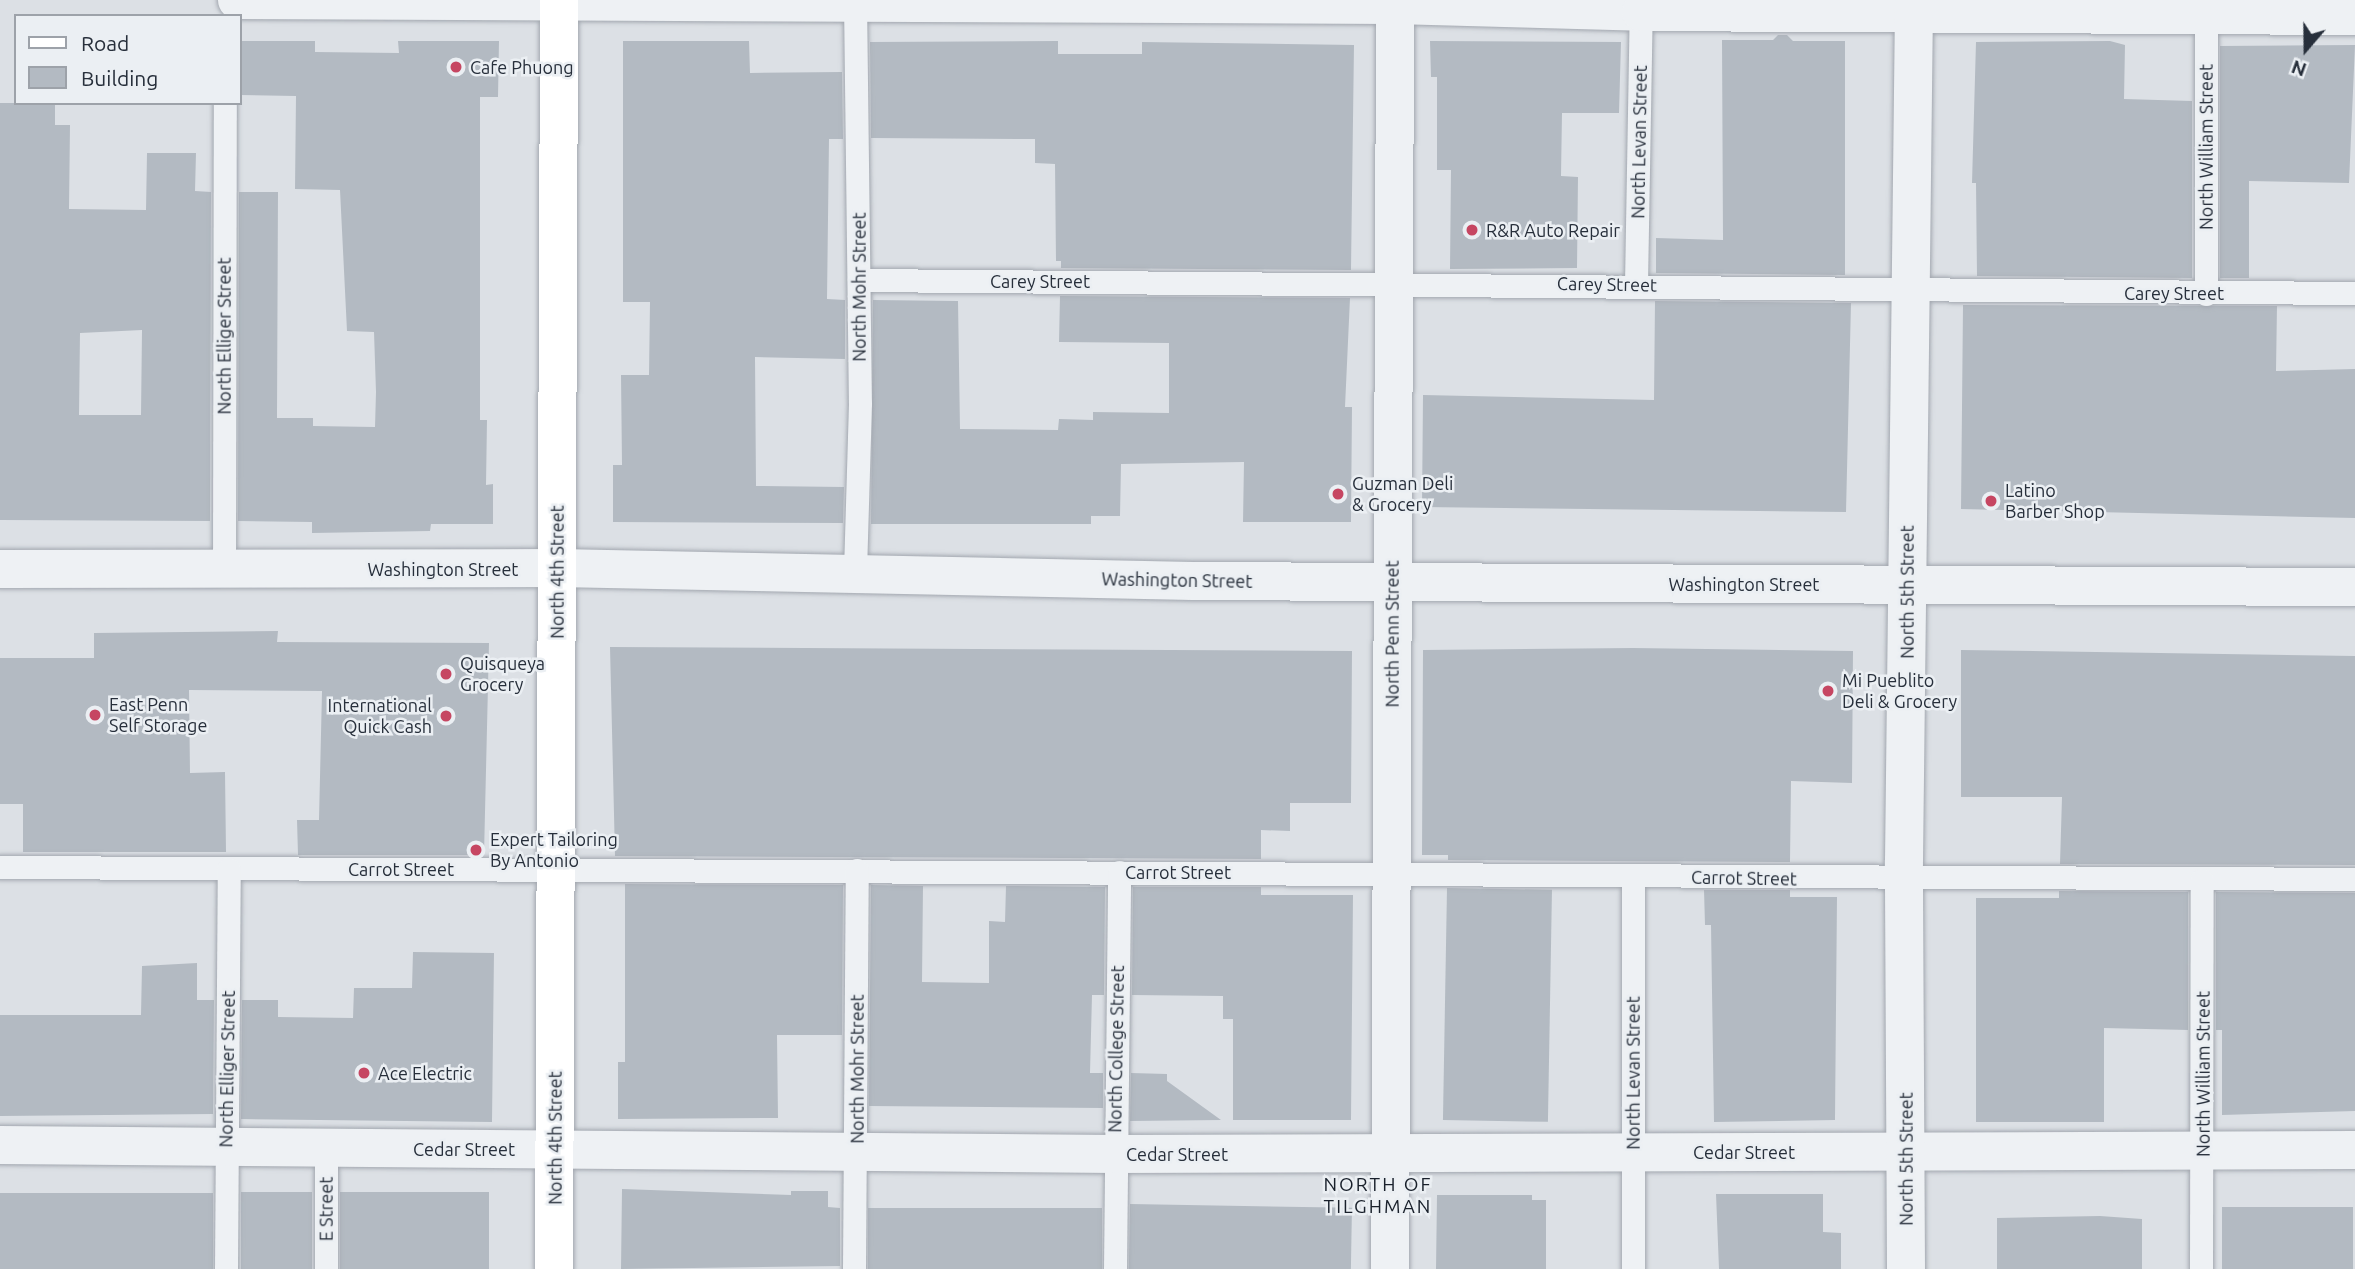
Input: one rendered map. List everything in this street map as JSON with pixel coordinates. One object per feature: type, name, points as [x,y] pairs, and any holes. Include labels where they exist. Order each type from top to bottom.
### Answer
[{"type":"street","points":[[237,0],[1395,2],[1641,6],[2206,8],[2355,16]]},
{"type":"street","name":"North 4th Street","points":[[554,1269],[559,0]]},
{"type":"street","name":"North Penn Street","points":[[1390,1269],[1395,2]]},
{"type":"street","name":"North 5th Street","points":[[1906,1269],[1905,880],[1914,7]]},
{"type":"street","name":"Washington Street","points":[[0,569],[558,568],[1393,582],[2355,586]]},
{"type":"street","name":"Cedar Street","points":[[0,1145],[1115,1154],[2355,1150]]},
{"type":"lane","name":"North Mohr Street","points":[[855,1],[859,280],[855,575]]},
{"type":"lane","name":"North Levan Street","points":[[1636,284],[1641,6]]},
{"type":"lane","name":"North William Street","points":[[2206,8],[2206,294]]},
{"type":"lane","name":"North Elliger Street","points":[[223,569],[225,105]]},
{"type":"lane","name":"Carey Street","points":[[859,280],[1636,284],[1909,291],[2355,293]]},
{"type":"lane","name":"Carrot Street","points":[[0,867],[1391,873],[1905,880],[2355,879]]},
{"type":"lane","name":"North Elliger Street","points":[[226,1269],[229,869]]},
{"type":"lane","name":"North Mohr Street","points":[[854,1269],[858,870]]},
{"type":"lane","name":"North College Street","points":[[1115,1269],[1119,872]]},
{"type":"lane","name":"North Levan Street","points":[[1633,877],[1633,1269]]},
{"type":"lane","name":"North William Street","points":[[2201,1269],[2204,1149],[2202,880]]},
{"type":"lane","name":"E Street","points":[[326,1148],[326,1269]]},
{"type":"building","points":[[1778,35],[1787,35],[1793,41],[1845,41],[1845,275],[1656,273],[1656,238],[1723,240],[1722,40],[1773,40]]},
{"type":"building","points":[[242,41],[315,41],[315,52],[399,53],[398,41],[499,41],[498,97],[480,97],[480,420],[487,420],[486,485],[493,484],[493,524],[431,524],[430,531],[312,533],[312,522],[238,521],[239,192],[278,192],[277,418],[313,418],[313,426],[375,427],[374,332],[347,331],[340,190],[295,189],[296,96],[242,95]]},
{"type":"building","points":[[623,41],[749,41],[750,73],[842,72],[843,139],[829,139],[827,299],[845,300],[845,359],[755,357],[756,486],[844,487],[843,523],[613,522],[613,465],[622,465],[621,375],[649,375],[650,302],[623,302]]},
{"type":"building","points":[[1058,41],[1058,54],[1142,54],[1142,42],[1354,45],[1351,270],[1061,268],[1061,261],[1056,261],[1055,164],[1035,163],[1035,139],[871,138],[870,42]]},
{"type":"building","points":[[1430,41],[1621,42],[1619,113],[1562,113],[1561,176],[1578,177],[1577,268],[1450,269],[1451,170],[1437,170],[1437,77],[1431,77]]},
{"type":"building","points":[[2110,41],[2125,45],[2124,99],[2192,101],[2192,278],[1977,276],[1976,183],[1972,183],[1976,42]]},
{"type":"building","points":[[2355,45],[2349,183],[2249,181],[2249,278],[2220,278],[2220,46]]},
{"type":"building","points":[[0,103],[55,105],[55,125],[70,125],[69,209],[146,210],[147,153],[196,153],[195,191],[211,192],[210,521],[0,520]],"holes":[[[142,330],[141,415],[79,415],[80,333]]]},
{"type":"building","points":[[1060,296],[1350,298],[1345,407],[1352,407],[1351,522],[1243,522],[1244,462],[1121,464],[1120,516],[1091,516],[1091,524],[871,524],[873,300],[958,301],[960,429],[1058,430],[1059,419],[1093,420],[1093,412],[1169,413],[1169,343],[1059,342]]},
{"type":"building","points":[[1655,301],[1851,303],[1846,512],[1422,507],[1423,395],[1654,400]]},
{"type":"building","points":[[1963,305],[2277,306],[2276,371],[2355,369],[2355,518],[1961,509]]},
{"type":"building","points":[[278,631],[277,642],[489,643],[484,855],[298,855],[297,820],[319,820],[322,691],[189,690],[190,773],[225,772],[226,852],[23,852],[23,804],[0,804],[0,658],[94,658],[94,633]]},
{"type":"building","points":[[610,647],[1352,651],[1351,803],[1290,803],[1290,831],[1261,830],[1261,859],[615,856]]},
{"type":"building","points":[[1633,648],[1853,651],[1852,783],[1791,781],[1790,862],[1448,860],[1448,855],[1422,855],[1423,650]]},
{"type":"building","points":[[1961,650],[2355,656],[2355,865],[2060,864],[2062,797],[1961,797]]},
{"type":"building","points":[[625,884],[843,885],[842,1035],[777,1035],[778,1118],[618,1119],[618,1062],[625,1062]]},
{"type":"building","points":[[871,885],[923,886],[922,982],[989,983],[989,921],[1005,922],[1006,886],[1105,887],[1104,995],[1092,995],[1090,1073],[1103,1073],[1103,1108],[869,1106]]},
{"type":"building","points":[[1133,887],[1261,887],[1261,895],[1353,895],[1351,1120],[1233,1120],[1233,1019],[1223,1019],[1223,996],[1132,995]]},
{"type":"building","points":[[1447,888],[1552,890],[1548,1122],[1443,1120]]},
{"type":"building","points":[[1704,890],[1790,890],[1790,897],[1837,897],[1835,1120],[1714,1122],[1711,925],[1705,925]]},
{"type":"building","points":[[2059,891],[2188,892],[2188,1030],[2104,1028],[2104,1122],[1976,1122],[1976,898],[2059,898]]},
{"type":"building","points":[[2216,892],[2355,893],[2355,1111],[2222,1115],[2222,1030],[2216,1030]]},
{"type":"building","name":"Ace Electric","points":[[413,952],[494,953],[492,1122],[241,1119],[242,1000],[278,1000],[278,1017],[353,1018],[354,988],[412,988]]},
{"type":"building","points":[[197,963],[197,1000],[214,1000],[213,1114],[0,1116],[0,1015],[141,1015],[142,966]]},
{"type":"building","points":[[1131,1073],[1167,1074],[1167,1081],[1221,1120],[1130,1121]]},
{"type":"building","points":[[622,1189],[791,1195],[791,1191],[828,1191],[828,1207],[840,1208],[840,1266],[621,1269]]},
{"type":"building","points":[[241,1192],[312,1192],[312,1269],[241,1269]]},
{"type":"building","points":[[340,1192],[489,1192],[489,1269],[340,1269]]},
{"type":"building","points":[[0,1193],[213,1193],[213,1269],[0,1269]]},
{"type":"building","points":[[1716,1194],[1823,1194],[1823,1232],[1841,1233],[1841,1269],[1719,1269]]},
{"type":"building","points":[[1437,1195],[1532,1195],[1532,1200],[1546,1200],[1546,1269],[1436,1269]]},
{"type":"building","points":[[1130,1204],[1352,1208],[1351,1269],[1129,1269]]},
{"type":"building","points":[[2222,1207],[2353,1207],[2353,1269],[2222,1269]]},
{"type":"building","points":[[868,1208],[1102,1208],[1102,1269],[868,1269]]},
{"type":"building","points":[[2100,1216],[2142,1219],[2142,1269],[1997,1269],[1997,1218]]},
{"type":"place","name":"Cafe Phuong","points":[[456,67]]},
{"type":"place","name":"R&R Auto Repair","points":[[1472,230]]},
{"type":"place","name":"Guzman Deli & Grocery","points":[[1338,494]]},
{"type":"place","name":"Latino Barber Shop","points":[[1991,501]]},
{"type":"place","name":"Quisqueya Grocery","points":[[446,674]]},
{"type":"place","name":"Mi Pueblito Deli & Grocery","points":[[1828,691]]},
{"type":"place","name":"East Penn Self Storage","points":[[95,715]]},
{"type":"place","name":"International Quick Cash","points":[[446,716]]},
{"type":"place","name":"Expert Tailoring By Antonio","points":[[476,850]]},
{"type":"place","name":"Ace Electric","points":[[364,1073]]},
{"type":"district","name":"NORTH OF TILGHMAN","points":[[1378,1196]]}]
